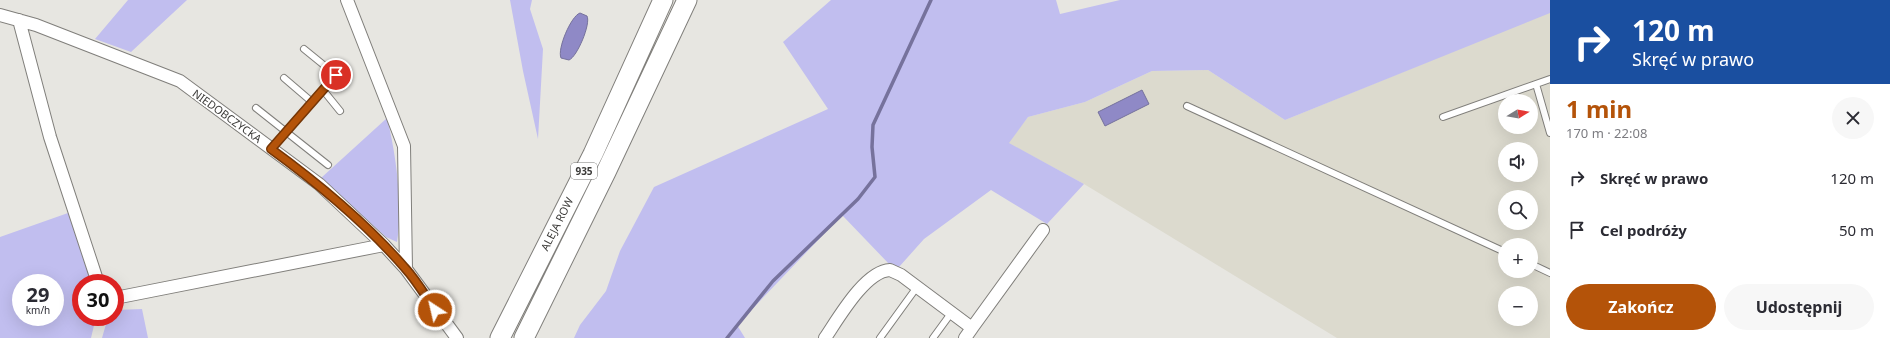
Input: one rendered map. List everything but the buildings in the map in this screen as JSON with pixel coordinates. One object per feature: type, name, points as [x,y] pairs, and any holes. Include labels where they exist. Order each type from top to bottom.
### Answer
[{"type":"main road","name":"ALEJA ROW","points":[[500,338],[593,154],[663,0]]},
{"type":"main road","name":"ALEJA ROW","points":[[524,338],[606,172],[687,0]]},
{"type":"street","points":[[347,0],[404,146],[406,269]]},
{"type":"street","name":"NIEDOBCZYCKA","points":[[0,15],[36,25],[180,81],[319,184],[384,245],[406,269],[457,338]]},
{"type":"street","points":[[19,20],[50,137],[95,274]]},
{"type":"street","points":[[965,338],[1044,230]]},
{"type":"street","points":[[124,296],[384,245]]},
{"type":"street","points":[[825,338],[856,294],[881,272],[886,270],[895,271],[972,328]]},
{"type":"lane","points":[[271,149],[337,73],[304,49]]},
{"type":"lane","points":[[284,78],[312,102]]},
{"type":"lane","points":[[1443,117],[1550,79]]},
{"type":"lane","points":[[1536,84],[1550,133]]},
{"type":"lane","points":[[323,90],[340,111]]},
{"type":"lane","points":[[1187,106],[1498,249]]},
{"type":"lane","points":[[256,108],[328,165]]},
{"type":"lane","points":[[1538,267],[1550,273]]},
{"type":"lane","points":[[880,338],[917,287]]},
{"type":"lane","points":[[933,338],[952,312]]},
{"type":"shaded area","points":[[128,0],[187,0],[131,52],[95,39]]},
{"type":"shaded area","points":[[510,0],[532,0],[530,9],[543,49],[538,139],[523,71]]},
{"type":"shaded area","points":[[831,0],[1056,0],[1060,14],[1120,0],[1550,0],[1550,13],[1285,120],[1208,70],[1152,71],[1085,102],[1028,117],[1009,143],[1084,184],[1047,224],[991,190],[924,239],[899,267],[890,265],[842,215],[737,325],[745,338],[574,338],[580,325],[606,291],[620,251],[654,187],[828,109],[783,42]]},
{"type":"shaded area","points":[[1550,12],[1550,338],[1337,338],[1084,184],[1008,143],[1028,117],[1085,102],[1152,71],[1208,70],[1285,120]]},
{"type":"shaded area","points":[[580,13],[587,16],[588,20],[585,33],[576,53],[572,58],[569,60],[561,58],[561,48],[566,33],[576,15]]},
{"type":"shaded area","points":[[1142,90],[1149,104],[1105,126],[1098,112]]},
{"type":"shaded area","points":[[387,118],[398,180],[399,228],[397,242],[386,237],[321,178]]},
{"type":"shaded area","points":[[68,213],[89,274],[72,274],[72,326],[94,326],[91,338],[0,338],[0,237]]},
{"type":"shaded area","points":[[142,309],[148,338],[102,338],[105,326],[124,326],[124,310]]},
{"type":"waterway","points":[[727,338],[773,281],[858,199],[875,177],[872,147],[873,125],[931,0]]},
{"type":"route","points":[[336,75],[271,149],[319,184],[384,245],[406,269],[435,310]]}]
